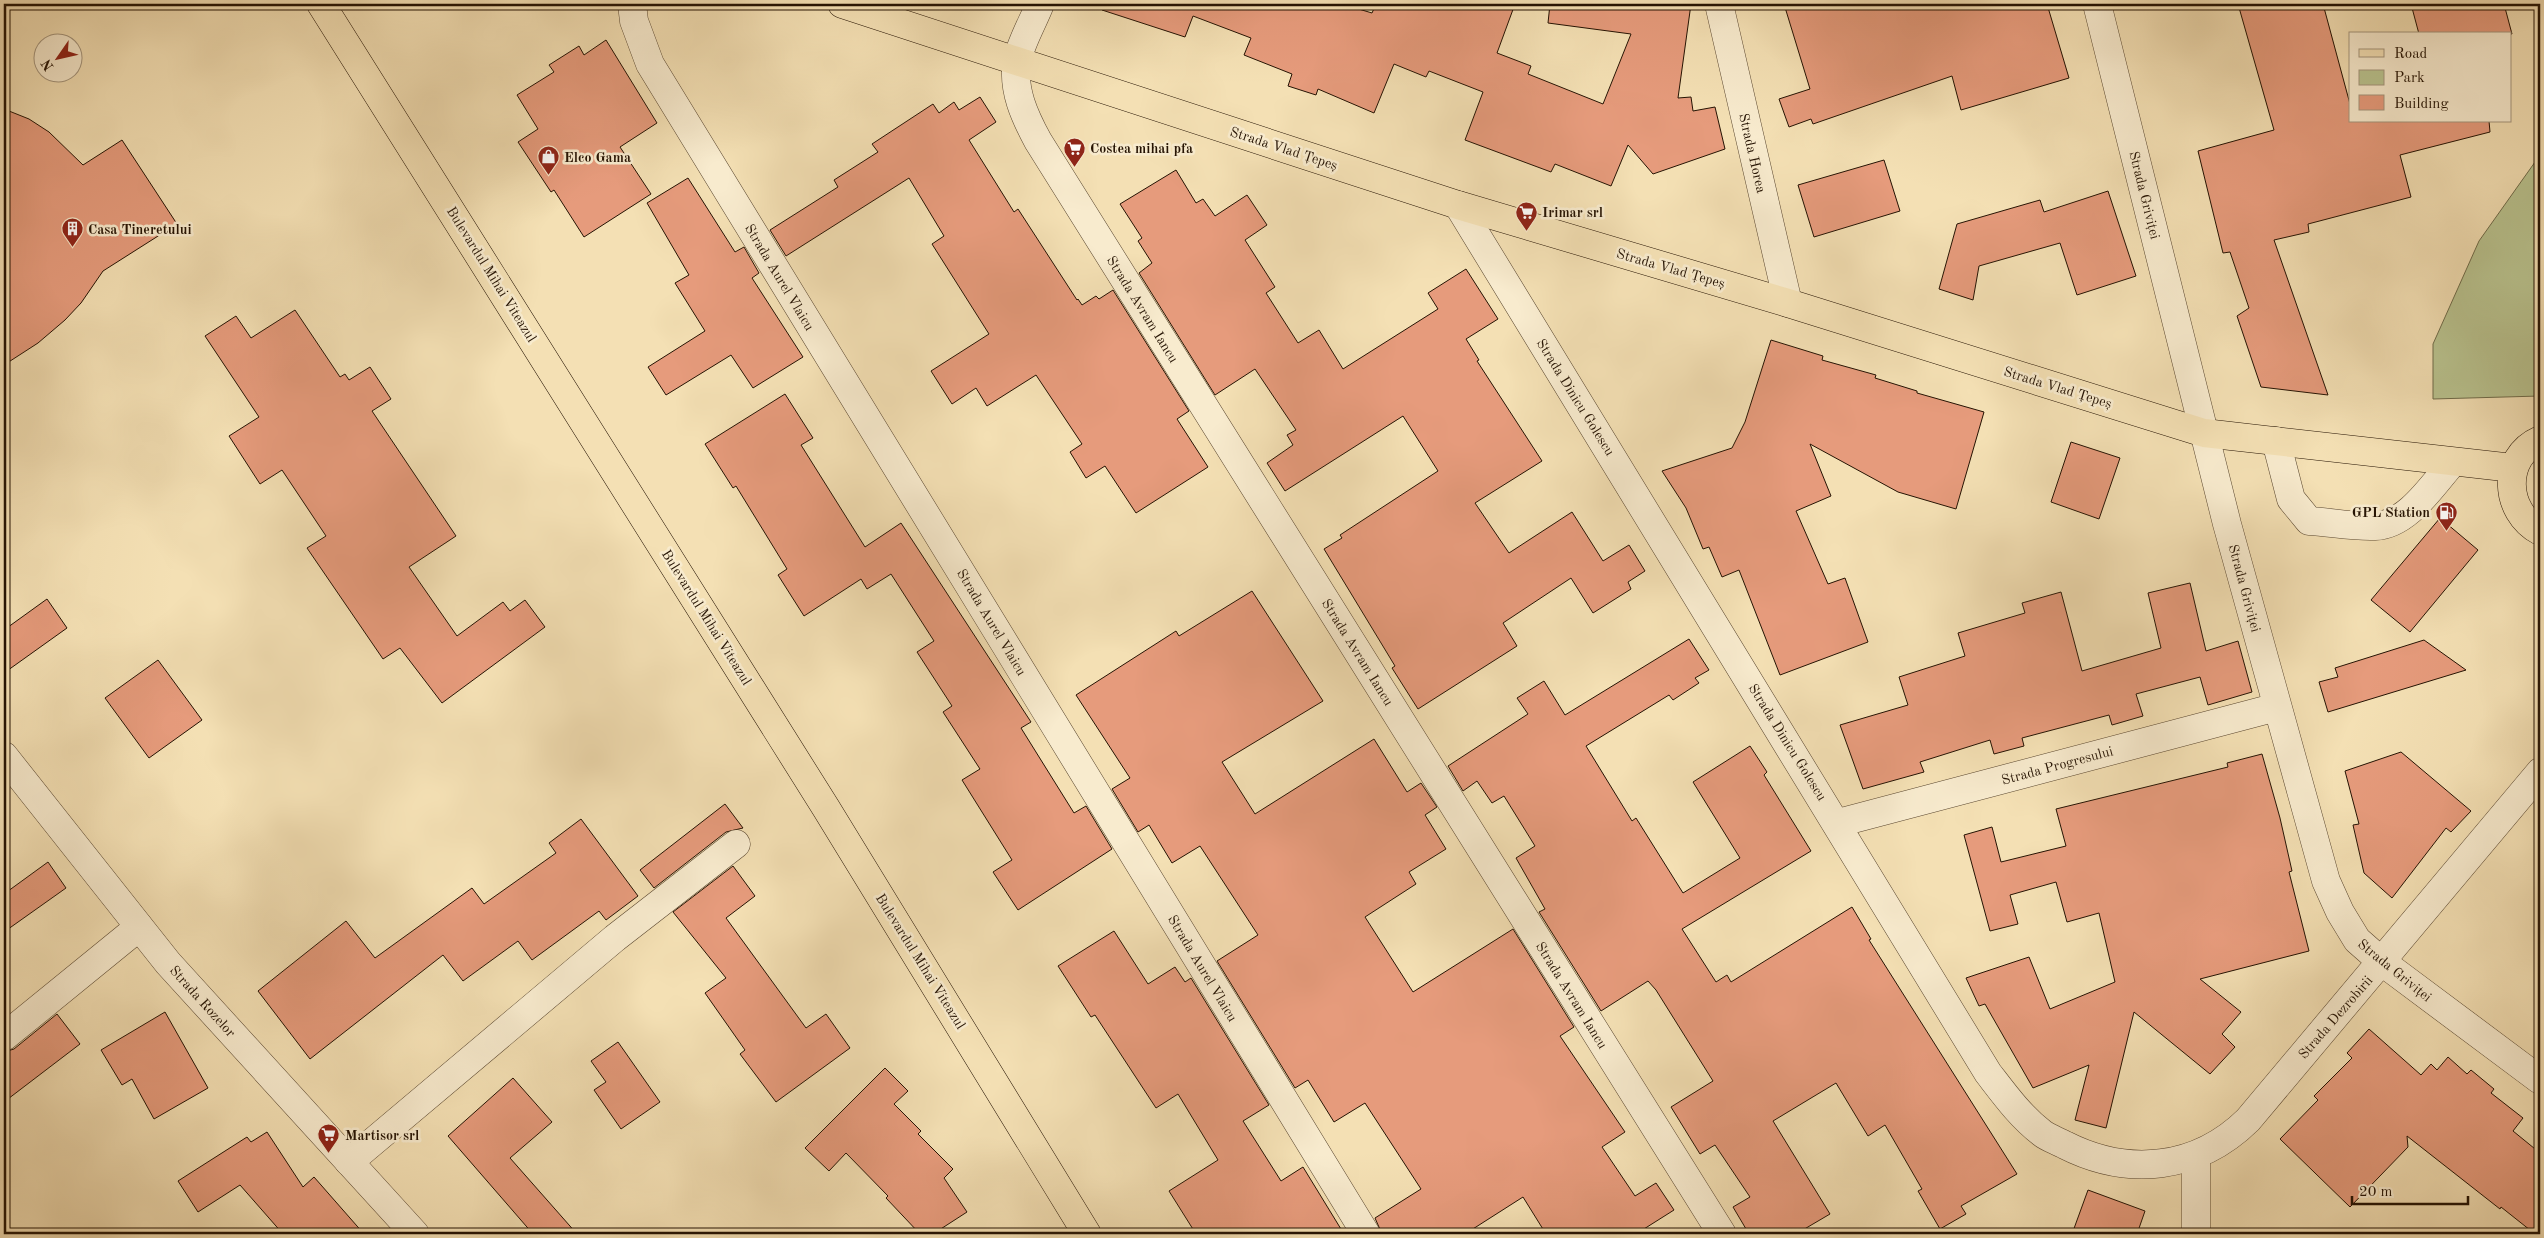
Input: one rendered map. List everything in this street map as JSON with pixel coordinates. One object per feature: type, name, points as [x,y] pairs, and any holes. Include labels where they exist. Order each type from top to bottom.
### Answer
[{"type":"main road","name":"Bulevardul Mihai Viteazul","points":[[321,4],[826,808],[1087,1234]]},
{"type":"main road","name":"Strada Vlad Țepeș","points":[[842,4],[1458,205],[1788,303],[2204,433],[2513,468]]},
{"type":"main road","points":[[2540,440],[2526,449],[2513,468],[2511,479],[2515,504],[2528,523],[2540,531]]},
{"type":"street","name":"Strada Aurel Vlaicu","points":[[632,4],[634,21],[650,64],[1366,1234]]},
{"type":"street","points":[[1017,61],[1040,4]]},
{"type":"street","name":"Strada Horea","points":[[1719,4],[1788,303]]},
{"type":"street","name":"Strada Griviței","points":[[2098,4],[2204,433],[2277,707],[2326,881],[2340,912],[2357,940],[2382,962],[2540,1080]]},
{"type":"street","name":"Strada Avram Iancu","points":[[1017,61],[1018,94],[1024,116],[1038,141],[1722,1234]]},
{"type":"street","name":"Strada Dinicu Golescu","points":[[1458,205],[1838,823],[1988,1073],[2014,1107],[2043,1134],[2078,1152],[2106,1162],[2140,1165],[2167,1163],[2196,1156]]},
{"type":"street","points":[[2276,441],[2291,499],[2309,521],[2376,526],[2390,522],[2406,514],[2453,462]]},
{"type":"street","name":"Strada Progresului","points":[[1838,823],[2277,707]]},
{"type":"street","name":"Strada Rozelor","points":[[4,756],[168,963],[415,1234]]},
{"type":"street","name":"Strada Dezrobirii","points":[[2196,1156],[2220,1143],[2248,1120],[2540,772]]},
{"type":"street","points":[[349,1162],[616,938],[736,844]]},
{"type":"street","points":[[4,1037],[139,928]]},
{"type":"street","points":[[2196,1156],[2196,1234]]},
{"type":"green space","points":[[2540,155],[2540,396],[2433,399],[2433,344],[2479,241]]},
{"type":"building","points":[[1103,4],[1342,4],[1372,13],[1376,4],[1515,4],[1497,53],[1531,66],[1528,74],[1603,104],[1631,34],[1548,23],[1550,4],[1691,4],[1678,98],[1691,97],[1693,111],[1715,107],[1725,149],[1653,174],[1628,145],[1611,186],[1555,164],[1551,172],[1465,140],[1483,92],[1429,71],[1426,77],[1394,64],[1374,113],[1318,89],[1316,95],[1288,86],[1292,74],[1244,55],[1251,38],[1193,16],[1185,37],[1102,10]]},
{"type":"building","points":[[1784,4],[2047,4],[2069,78],[1961,110],[1952,76],[1813,124],[1811,119],[1789,127],[1779,99],[1810,89]]},
{"type":"building","points":[[2238,4],[2323,4],[2349,100],[2349,122],[2489,122],[2490,132],[2400,155],[2411,197],[2308,224],[2309,232],[2274,240],[2328,395],[2261,387],[2237,316],[2249,308],[2230,252],[2223,253],[2198,151],[2274,130]]},
{"type":"building","points":[[2411,4],[2504,4],[2511,32],[2418,32]]},
{"type":"building","points":[[606,40],[657,123],[620,147],[651,194],[584,237],[554,190],[551,192],[518,142],[538,129],[517,95],[554,72],[549,65],[579,46],[584,55]]},
{"type":"building","points":[[980,97],[996,122],[969,140],[1014,212],[1018,209],[1082,305],[1096,296],[1099,299],[1113,290],[1189,411],[1177,419],[1208,467],[1136,513],[1105,466],[1086,478],[1070,452],[1082,444],[1036,375],[987,406],[976,388],[952,404],[931,371],[989,334],[932,244],[944,236],[909,178],[786,256],[770,230],[838,187],[834,180],[878,152],[872,144],[933,104],[939,113],[954,102],[959,110]]},
{"type":"building","name":"Casa Tineretului","points":[[4,109],[29,119],[49,132],[83,165],[122,140],[177,224],[103,271],[81,303],[65,320],[38,343],[4,365]]},
{"type":"building","points":[[1884,160],[1900,211],[1814,237],[1798,185]]},
{"type":"building","points":[[1176,170],[1196,203],[1203,199],[1215,216],[1247,195],[1267,225],[1245,240],[1275,287],[1266,293],[1298,343],[1319,330],[1343,369],[1438,309],[1428,293],[1466,269],[1498,319],[1466,339],[1479,360],[1477,361],[1542,461],[1475,503],[1509,553],[1572,512],[1603,561],[1629,545],[1645,571],[1628,582],[1631,589],[1593,613],[1571,578],[1503,623],[1517,646],[1418,709],[1392,668],[1395,666],[1324,549],[1342,538],[1340,535],[1438,471],[1403,416],[1285,491],[1267,463],[1293,445],[1287,435],[1296,430],[1255,369],[1215,395],[1139,273],[1152,263],[1138,241],[1142,238],[1120,204]]},
{"type":"building","points":[[688,178],[735,252],[744,247],[759,273],[752,278],[803,357],[753,388],[731,355],[666,395],[648,367],[705,331],[675,283],[689,275],[647,203]]},
{"type":"building","points":[[2108,191],[2136,276],[2077,295],[2060,243],[1979,266],[1973,300],[1939,289],[1957,224],[2040,200],[2044,212]]},
{"type":"building","points":[[295,310],[340,377],[345,374],[349,380],[370,367],[391,399],[372,411],[456,536],[409,567],[457,636],[503,602],[510,611],[525,600],[545,627],[442,703],[400,648],[383,659],[307,548],[326,536],[282,470],[260,484],[229,436],[259,417],[205,336],[236,316],[251,338]]},
{"type":"building","points":[[1771,340],[1823,356],[1822,360],[1876,375],[1875,378],[1917,391],[1917,393],[1984,412],[1956,509],[1898,492],[1810,444],[1831,496],[1796,511],[1828,584],[1845,578],[1868,642],[1780,675],[1739,570],[1722,577],[1709,547],[1703,549],[1686,508],[1662,471],[1732,448],[1745,422]]},
{"type":"building","points":[[785,394],[813,438],[801,445],[865,547],[901,523],[1031,722],[1021,728],[1074,813],[1086,806],[1112,849],[1018,910],[993,872],[1012,860],[962,780],[980,769],[943,712],[952,706],[917,652],[934,641],[891,574],[867,589],[861,579],[804,616],[778,575],[787,569],[736,486],[733,488],[705,444]]},
{"type":"building","points":[[2071,442],[2120,458],[2099,519],[2051,502]]},
{"type":"building","points":[[2440,518],[2478,550],[2410,632],[2371,600]]},
{"type":"building","points":[[2190,583],[2206,651],[2238,641],[2252,692],[2208,705],[2200,677],[2136,694],[2143,716],[2112,725],[2109,715],[2022,738],[2024,746],[1994,754],[1990,740],[1920,762],[1924,772],[1863,789],[1840,725],[1908,705],[1899,677],[1965,656],[1958,633],[2025,613],[2022,603],[2061,592],[2082,671],[2161,648],[2148,593]]},
{"type":"building","points":[[1252,591],[1323,701],[1222,762],[1255,814],[1374,739],[1407,792],[1421,783],[1437,807],[1425,815],[1446,849],[1409,872],[1416,884],[1365,917],[1413,992],[1513,929],[1574,1027],[1560,1036],[1625,1132],[1602,1147],[1635,1196],[1656,1183],[1674,1210],[1636,1234],[1546,1234],[1523,1197],[1465,1234],[1382,1234],[1375,1218],[1421,1189],[1365,1103],[1334,1122],[1308,1080],[1295,1088],[1217,961],[1258,935],[1200,846],[1172,863],[1149,825],[1138,832],[1112,789],[1130,778],[1076,695],[1176,631],[1179,636]]},
{"type":"building","points":[[47,599],[67,628],[4,673],[4,630]]},
{"type":"building","points":[[1689,639],[1709,670],[1695,678],[1699,683],[1673,700],[1669,695],[1586,746],[1632,821],[1636,818],[1683,893],[1740,858],[1693,782],[1750,746],[1767,772],[1764,775],[1811,851],[1682,929],[1716,982],[1727,975],[1731,982],[1852,907],[1871,939],[1869,940],[2017,1174],[1961,1206],[1966,1214],[1940,1229],[1918,1191],[1922,1189],[1885,1125],[1868,1136],[1836,1083],[1773,1121],[1830,1214],[1796,1234],[1749,1234],[1733,1207],[1750,1197],[1715,1145],[1700,1154],[1671,1107],[1713,1081],[1656,990],[1648,981],[1601,1011],[1539,912],[1545,909],[1516,858],[1535,846],[1504,796],[1492,803],[1477,781],[1463,791],[1448,766],[1528,714],[1517,698],[1544,681],[1565,715]]},
{"type":"building","points":[[2424,640],[2466,670],[2328,712],[2319,682],[2338,677],[2335,668]]},
{"type":"building","points":[[158,660],[202,720],[149,758],[105,698]]},
{"type":"building","points":[[2401,752],[2471,811],[2451,832],[2446,828],[2392,898],[2364,873],[2353,825],[2359,824],[2345,771]]},
{"type":"building","points":[[2262,754],[2280,818],[2292,871],[2289,872],[2309,951],[2200,979],[2241,1012],[2222,1034],[2235,1047],[2210,1074],[2134,1012],[2106,1128],[2075,1120],[2089,1065],[2033,1088],[1985,1004],[1979,1006],[1966,978],[2029,957],[2050,1009],[2115,982],[2099,913],[2067,922],[2056,882],[2010,895],[2018,924],[1990,931],[1964,835],[1992,827],[2001,862],[2066,846],[2056,809],[2228,767],[2227,763]]},
{"type":"building","points":[[725,804],[743,828],[726,832],[654,888],[640,870]]},
{"type":"building","points":[[581,819],[638,896],[606,920],[599,911],[532,960],[518,941],[463,981],[443,955],[310,1059],[258,991],[346,921],[375,958],[472,888],[484,904],[556,853],[549,843]]},
{"type":"building","points":[[48,862],[66,888],[4,932],[4,894]]},
{"type":"building","points":[[733,866],[755,896],[726,918],[806,1028],[826,1014],[850,1048],[776,1102],[740,1054],[745,1050],[705,993],[726,978],[673,912]]},
{"type":"building","points":[[1114,931],[1148,984],[1175,967],[1185,982],[1191,978],[1269,1105],[1243,1121],[1281,1181],[1303,1167],[1344,1234],[1196,1234],[1169,1191],[1218,1160],[1178,1094],[1156,1108],[1095,1015],[1091,1017],[1058,966]]},
{"type":"building","points":[[165,1012],[208,1088],[154,1119],[132,1079],[122,1085],[101,1050]]},
{"type":"building","points":[[57,1014],[80,1044],[4,1102],[4,1052],[14,1049]]},
{"type":"building","points":[[2369,1029],[2421,1075],[2431,1064],[2437,1070],[2448,1057],[2467,1074],[2471,1070],[2494,1089],[2491,1093],[2523,1118],[2513,1131],[2540,1153],[2540,1234],[2535,1234],[2501,1207],[2500,1209],[2407,1136],[2408,1147],[2350,1207],[2280,1139],[2318,1100],[2314,1096],[2352,1058],[2347,1053]]},
{"type":"building","points":[[618,1042],[660,1102],[621,1129],[594,1090],[606,1082],[591,1061]]},
{"type":"building","points":[[885,1068],[908,1091],[894,1104],[921,1131],[918,1134],[953,1169],[944,1178],[967,1212],[933,1234],[920,1234],[886,1198],[888,1196],[846,1153],[829,1171],[805,1148]]},
{"type":"building","points":[[513,1078],[552,1122],[510,1158],[577,1234],[533,1234],[448,1136]]},
{"type":"building","points":[[267,1132],[303,1187],[314,1177],[364,1234],[283,1234],[240,1185],[198,1212],[178,1181],[247,1137],[251,1142]]},
{"type":"building","points":[[2088,1190],[2145,1211],[2137,1234],[2072,1234]]},
{"type":"place","name":"Costea mihai pfa","points":[[1074,167]]},
{"type":"place","name":"Elco Gama","points":[[548,176]]},
{"type":"place","name":"Irimar srl","points":[[1526,231]]},
{"type":"place","name":"Casa Tineretului","points":[[72,248]]},
{"type":"place","name":"GPL Station","points":[[2446,531]]},
{"type":"place","name":"Martisor srl","points":[[329,1154]]}]
